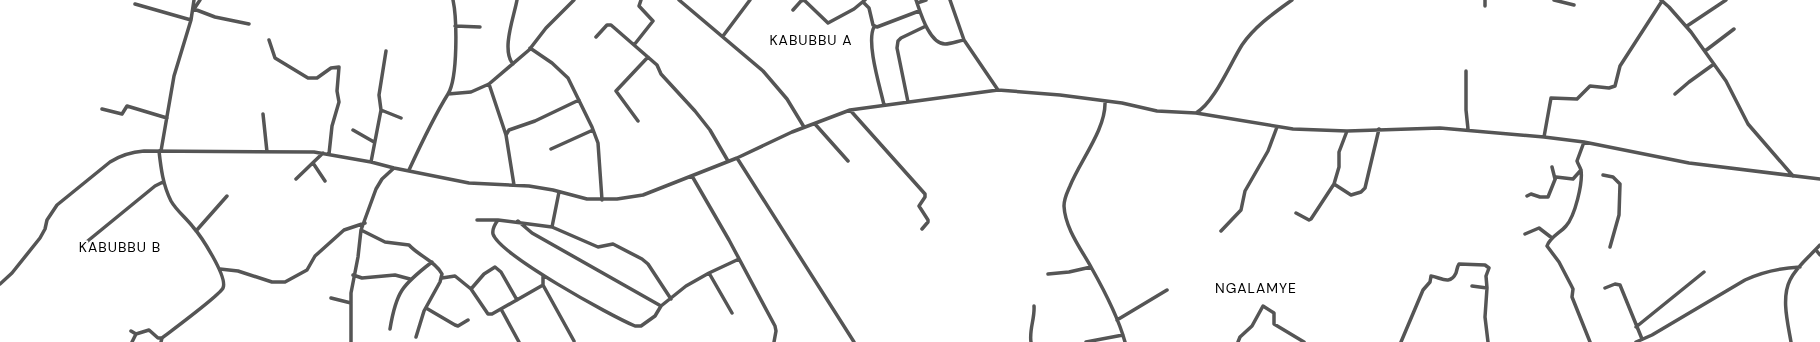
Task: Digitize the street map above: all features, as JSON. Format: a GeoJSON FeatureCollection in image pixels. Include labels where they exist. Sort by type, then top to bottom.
{"type":"FeatureCollection","features":[{"type":"Feature","properties":{"kind":"street"},"geometry":{"type":"LineString","coordinates":[[132,342],[136,334],[149,330],[162,340],[202,306],[213,299],[222,290],[224,283],[220,269],[196,231],[172,203],[163,182],[160,151],[174,76],[192,20],[194,0]]}},
{"type":"Feature","properties":{"kind":"street"},"geometry":{"type":"LineString","coordinates":[[194,9],[200,0]]}},
{"type":"Feature","properties":{"kind":"street"},"geometry":{"type":"LineString","coordinates":[[409,170],[430,126],[448,94],[455,59],[453,0]]}},
{"type":"Feature","properties":{"kind":"street"},"geometry":{"type":"LineString","coordinates":[[513,64],[509,58],[507,48],[517,0]]}},
{"type":"Feature","properties":{"kind":"street"},"geometry":{"type":"LineString","coordinates":[[448,94],[471,92],[489,84],[530,48],[546,28],[574,0]]}},
{"type":"Feature","properties":{"kind":"street"},"geometry":{"type":"LineString","coordinates":[[634,44],[654,21],[639,6],[642,0]]}},
{"type":"Feature","properties":{"kind":"street"},"geometry":{"type":"LineString","coordinates":[[679,0],[763,71],[778,87],[804,127]]}},
{"type":"Feature","properties":{"kind":"street"},"geometry":{"type":"LineString","coordinates":[[723,36],[750,0]]}},
{"type":"Feature","properties":{"kind":"street"},"geometry":{"type":"LineString","coordinates":[[793,10],[801,1],[804,0],[828,23],[854,9],[864,1],[869,8],[874,27],[872,32],[872,48],[884,106]]}},
{"type":"Feature","properties":{"kind":"street"},"geometry":{"type":"LineString","coordinates":[[926,0],[916,2],[926,26],[939,42],[943,44],[964,40]]}},
{"type":"Feature","properties":{"kind":"street"},"geometry":{"type":"LineString","coordinates":[[950,0],[964,40],[998,90]]}},
{"type":"Feature","properties":{"kind":"street"},"geometry":{"type":"LineString","coordinates":[[1196,113],[1201,111],[1210,100],[1250,34],[1292,0]]}},
{"type":"Feature","properties":{"kind":"street"},"geometry":{"type":"LineString","coordinates":[[1485,0],[1485,6]]}},
{"type":"Feature","properties":{"kind":"street"},"geometry":{"type":"LineString","coordinates":[[1554,0],[1574,5]]}},
{"type":"Feature","properties":{"kind":"street"},"geometry":{"type":"LineString","coordinates":[[1544,137],[1551,98],[1578,99],[1590,86],[1609,88],[1615,86],[1620,66],[1661,0],[1686,26],[1705,51],[1726,81],[1748,124],[1793,176]]}},
{"type":"Feature","properties":{"kind":"street"},"geometry":{"type":"LineString","coordinates":[[1686,26],[1726,0]]}},
{"type":"Feature","properties":{"kind":"street"},"geometry":{"type":"LineString","coordinates":[[135,4],[192,20]]}},
{"type":"Feature","properties":{"kind":"street"},"geometry":{"type":"LineString","coordinates":[[194,9],[215,17],[249,24]]}},
{"type":"Feature","properties":{"kind":"street"},"geometry":{"type":"LineString","coordinates":[[874,27],[882,26],[920,11]]}},
{"type":"Feature","properties":{"kind":"street"},"geometry":{"type":"LineString","coordinates":[[596,37],[609,25],[634,44],[657,65],[662,74],[695,110],[710,130],[728,161]]}},
{"type":"Feature","properties":{"kind":"street"},"geometry":{"type":"LineString","coordinates":[[455,26],[480,27]]}},
{"type":"Feature","properties":{"kind":"street"},"geometry":{"type":"LineString","coordinates":[[908,102],[897,48],[898,41],[901,38],[926,26]]}},
{"type":"Feature","properties":{"kind":"street"},"geometry":{"type":"LineString","coordinates":[[1705,51],[1734,29]]}},
{"type":"Feature","properties":{"kind":"street"},"geometry":{"type":"LineString","coordinates":[[269,40],[275,58],[308,78],[317,78],[331,68],[339,68],[337,91],[339,102],[332,126],[329,154]]}},
{"type":"Feature","properties":{"kind":"street"},"geometry":{"type":"LineString","coordinates":[[530,48],[552,63],[567,76],[592,127],[598,143],[602,200]]}},
{"type":"Feature","properties":{"kind":"street"},"geometry":{"type":"LineString","coordinates":[[371,162],[381,110],[379,95],[386,50]]}},
{"type":"Feature","properties":{"kind":"street"},"geometry":{"type":"LineString","coordinates":[[638,121],[616,92],[648,57]]}},
{"type":"Feature","properties":{"kind":"street"},"geometry":{"type":"LineString","coordinates":[[1675,94],[1714,64]]}},
{"type":"Feature","properties":{"kind":"street"},"geometry":{"type":"LineString","coordinates":[[1466,71],[1466,110],[1468,129]]}},
{"type":"Feature","properties":{"kind":"street"},"geometry":{"type":"LineString","coordinates":[[489,84],[507,130],[506,135],[514,185]]}},
{"type":"Feature","properties":{"kind":"street"},"geometry":{"type":"LineString","coordinates":[[0,284],[12,273],[40,238],[52,212],[64,199],[119,156],[138,151],[322,153],[469,183],[514,185],[559,192],[587,199],[602,200],[639,196],[737,158],[776,138],[850,110],[998,90],[1045,93],[1138,106],[1157,111],[1196,113],[1277,127],[1305,130],[1412,128],[1468,129],[1544,137],[1584,142],[1689,163],[1820,179]]}},
{"type":"Feature","properties":{"kind":"street"},"geometry":{"type":"LineString","coordinates":[[507,130],[535,121],[579,100]]}},
{"type":"Feature","properties":{"kind":"street"},"geometry":{"type":"LineString","coordinates":[[1105,102],[1103,117],[1074,176],[1066,195],[1064,205],[1067,222],[1117,320],[1125,342]]}},
{"type":"Feature","properties":{"kind":"street"},"geometry":{"type":"LineString","coordinates":[[102,109],[122,114],[127,106],[167,118]]}},
{"type":"Feature","properties":{"kind":"street"},"geometry":{"type":"LineString","coordinates":[[381,110],[401,118]]}},
{"type":"Feature","properties":{"kind":"street"},"geometry":{"type":"LineString","coordinates":[[850,110],[925,194],[925,197],[918,206],[928,220],[922,229]]}},
{"type":"Feature","properties":{"kind":"street"},"geometry":{"type":"LineString","coordinates":[[263,114],[267,152]]}},
{"type":"Feature","properties":{"kind":"street"},"geometry":{"type":"LineString","coordinates":[[815,124],[848,161]]}},
{"type":"Feature","properties":{"kind":"street"},"geometry":{"type":"LineString","coordinates":[[1221,231],[1241,210],[1244,191],[1268,151],[1277,127]]}},
{"type":"Feature","properties":{"kind":"street"},"geometry":{"type":"LineString","coordinates":[[1334,184],[1351,195],[1361,192],[1365,188],[1379,129]]}},
{"type":"Feature","properties":{"kind":"street"},"geometry":{"type":"LineString","coordinates":[[353,130],[374,142]]}},
{"type":"Feature","properties":{"kind":"street"},"geometry":{"type":"LineString","coordinates":[[551,149],[592,130]]}},
{"type":"Feature","properties":{"kind":"street"},"geometry":{"type":"LineString","coordinates":[[1296,213],[1309,220],[1311,219],[1334,184],[1339,167],[1340,152],[1347,130]]}},
{"type":"Feature","properties":{"kind":"street"},"geometry":{"type":"LineString","coordinates":[[1584,142],[1577,161],[1580,170],[1580,182],[1570,220],[1565,227],[1552,238],[1547,246],[1559,262],[1571,285],[1573,290],[1572,298],[1590,342]]}},
{"type":"Feature","properties":{"kind":"street"},"geometry":{"type":"LineString","coordinates":[[296,179],[322,153]]}},
{"type":"Feature","properties":{"kind":"street"},"geometry":{"type":"LineString","coordinates":[[737,158],[854,342]]}},
{"type":"Feature","properties":{"kind":"street"},"geometry":{"type":"LineString","coordinates":[[313,163],[325,181]]}},
{"type":"Feature","properties":{"kind":"street"},"geometry":{"type":"LineString","coordinates":[[1527,196],[1531,194],[1540,197],[1548,196],[1555,179],[1552,167]]}},
{"type":"Feature","properties":{"kind":"street"},"geometry":{"type":"LineString","coordinates":[[351,342],[350,303],[353,275],[358,257],[361,230],[365,223],[376,189],[382,179],[394,168]]}},
{"type":"Feature","properties":{"kind":"street"},"geometry":{"type":"LineString","coordinates":[[1573,179],[1580,170]]}},
{"type":"Feature","properties":{"kind":"street"},"geometry":{"type":"LineString","coordinates":[[1603,175],[1613,177],[1620,184],[1619,215],[1610,247]]}},
{"type":"Feature","properties":{"kind":"street"},"geometry":{"type":"LineString","coordinates":[[692,176],[775,326],[776,331],[774,342]]}},
{"type":"Feature","properties":{"kind":"street"},"geometry":{"type":"LineString","coordinates":[[1555,179],[1560,177],[1573,179],[1580,182]]}},
{"type":"Feature","properties":{"kind":"street"},"geometry":{"type":"LineString","coordinates":[[84,244],[155,186],[163,182]]}},
{"type":"Feature","properties":{"kind":"street"},"geometry":{"type":"LineString","coordinates":[[552,227],[559,192]]}},
{"type":"Feature","properties":{"kind":"street"},"geometry":{"type":"LineString","coordinates":[[196,231],[227,196]]}},
{"type":"Feature","properties":{"kind":"street"},"geometry":{"type":"LineString","coordinates":[[477,220],[498,220],[552,227],[598,247],[613,244],[642,259],[648,264],[671,299]]}},
{"type":"Feature","properties":{"kind":"street"},"geometry":{"type":"LineString","coordinates":[[498,220],[493,230],[494,235],[514,256],[543,276],[635,326],[641,326],[655,316],[661,306],[686,286],[739,259]]}},
{"type":"Feature","properties":{"kind":"street"},"geometry":{"type":"LineString","coordinates":[[518,222],[532,233],[661,306]]}},
{"type":"Feature","properties":{"kind":"street"},"geometry":{"type":"LineString","coordinates":[[220,269],[238,271],[272,282],[285,282],[307,270],[315,256],[344,230],[365,223]]}},
{"type":"Feature","properties":{"kind":"street"},"geometry":{"type":"LineString","coordinates":[[1525,234],[1539,228],[1552,238]]}},
{"type":"Feature","properties":{"kind":"street"},"geometry":{"type":"LineString","coordinates":[[361,230],[385,242],[409,245],[414,251],[432,262],[440,271],[442,278],[426,308],[416,337]]}},
{"type":"Feature","properties":{"kind":"street"},"geometry":{"type":"LineString","coordinates":[[1790,342],[1786,299],[1787,288],[1790,280],[1820,245]]}},
{"type":"Feature","properties":{"kind":"street"},"geometry":{"type":"LineString","coordinates":[[1816,250],[1820,255]]}},
{"type":"Feature","properties":{"kind":"street"},"geometry":{"type":"LineString","coordinates":[[390,329],[396,300],[410,279],[432,262]]}},
{"type":"Feature","properties":{"kind":"street"},"geometry":{"type":"LineString","coordinates":[[1401,342],[1431,276],[1445,281],[1452,279],[1456,274],[1459,264],[1485,264],[1489,268],[1486,281],[1485,317],[1488,342]]}},
{"type":"Feature","properties":{"kind":"street"},"geometry":{"type":"LineString","coordinates":[[472,289],[484,274],[495,267],[501,272],[517,300]]}},
{"type":"Feature","properties":{"kind":"street"},"geometry":{"type":"LineString","coordinates":[[1048,274],[1076,271],[1091,267]]}},
{"type":"Feature","properties":{"kind":"street"},"geometry":{"type":"LineString","coordinates":[[1636,342],[1745,280],[1775,270],[1800,267]]}},
{"type":"Feature","properties":{"kind":"street"},"geometry":{"type":"LineString","coordinates":[[1636,327],[1704,272]]}},
{"type":"Feature","properties":{"kind":"street"},"geometry":{"type":"LineString","coordinates":[[709,273],[732,313]]}},
{"type":"Feature","properties":{"kind":"street"},"geometry":{"type":"LineString","coordinates":[[353,275],[362,278],[395,275],[410,279]]}},
{"type":"Feature","properties":{"kind":"street"},"geometry":{"type":"LineString","coordinates":[[442,278],[455,276],[472,289],[488,314],[492,314],[543,285]]}},
{"type":"Feature","properties":{"kind":"street"},"geometry":{"type":"LineString","coordinates":[[543,276],[543,285],[574,341]]}},
{"type":"Feature","properties":{"kind":"street"},"geometry":{"type":"LineString","coordinates":[[1605,288],[1615,284],[1620,285],[1642,339]]}},
{"type":"Feature","properties":{"kind":"street"},"geometry":{"type":"LineString","coordinates":[[1472,286],[1487,288]]}},
{"type":"Feature","properties":{"kind":"street"},"geometry":{"type":"LineString","coordinates":[[1117,320],[1167,290]]}},
{"type":"Feature","properties":{"kind":"street"},"geometry":{"type":"LineString","coordinates":[[331,298],[350,303]]}},
{"type":"Feature","properties":{"kind":"street"},"geometry":{"type":"LineString","coordinates":[[1031,342],[1034,306]]}},
{"type":"Feature","properties":{"kind":"street"},"geometry":{"type":"LineString","coordinates":[[1238,342],[1252,326],[1263,306],[1274,313],[1274,324],[1304,342]]}},
{"type":"Feature","properties":{"kind":"street"},"geometry":{"type":"LineString","coordinates":[[426,308],[458,326],[468,320]]}},
{"type":"Feature","properties":{"kind":"street"},"geometry":{"type":"LineString","coordinates":[[501,309],[519,342]]}},
{"type":"Feature","properties":{"kind":"street"},"geometry":{"type":"LineString","coordinates":[[131,331],[136,334]]}},
{"type":"Feature","properties":{"kind":"street"},"geometry":{"type":"LineString","coordinates":[[1086,342],[1123,335]]}},
{"type":"Feature","properties":{"kind":"district","name":"KABUBBU A"},"geometry":{"type":"Point","coordinates":[811,40]}},
{"type":"Feature","properties":{"kind":"district","name":"KABUBBU B"},"geometry":{"type":"Point","coordinates":[120,247]}},
{"type":"Feature","properties":{"kind":"district","name":"NGALAMYE"},"geometry":{"type":"Point","coordinates":[1256,288]}}]}
